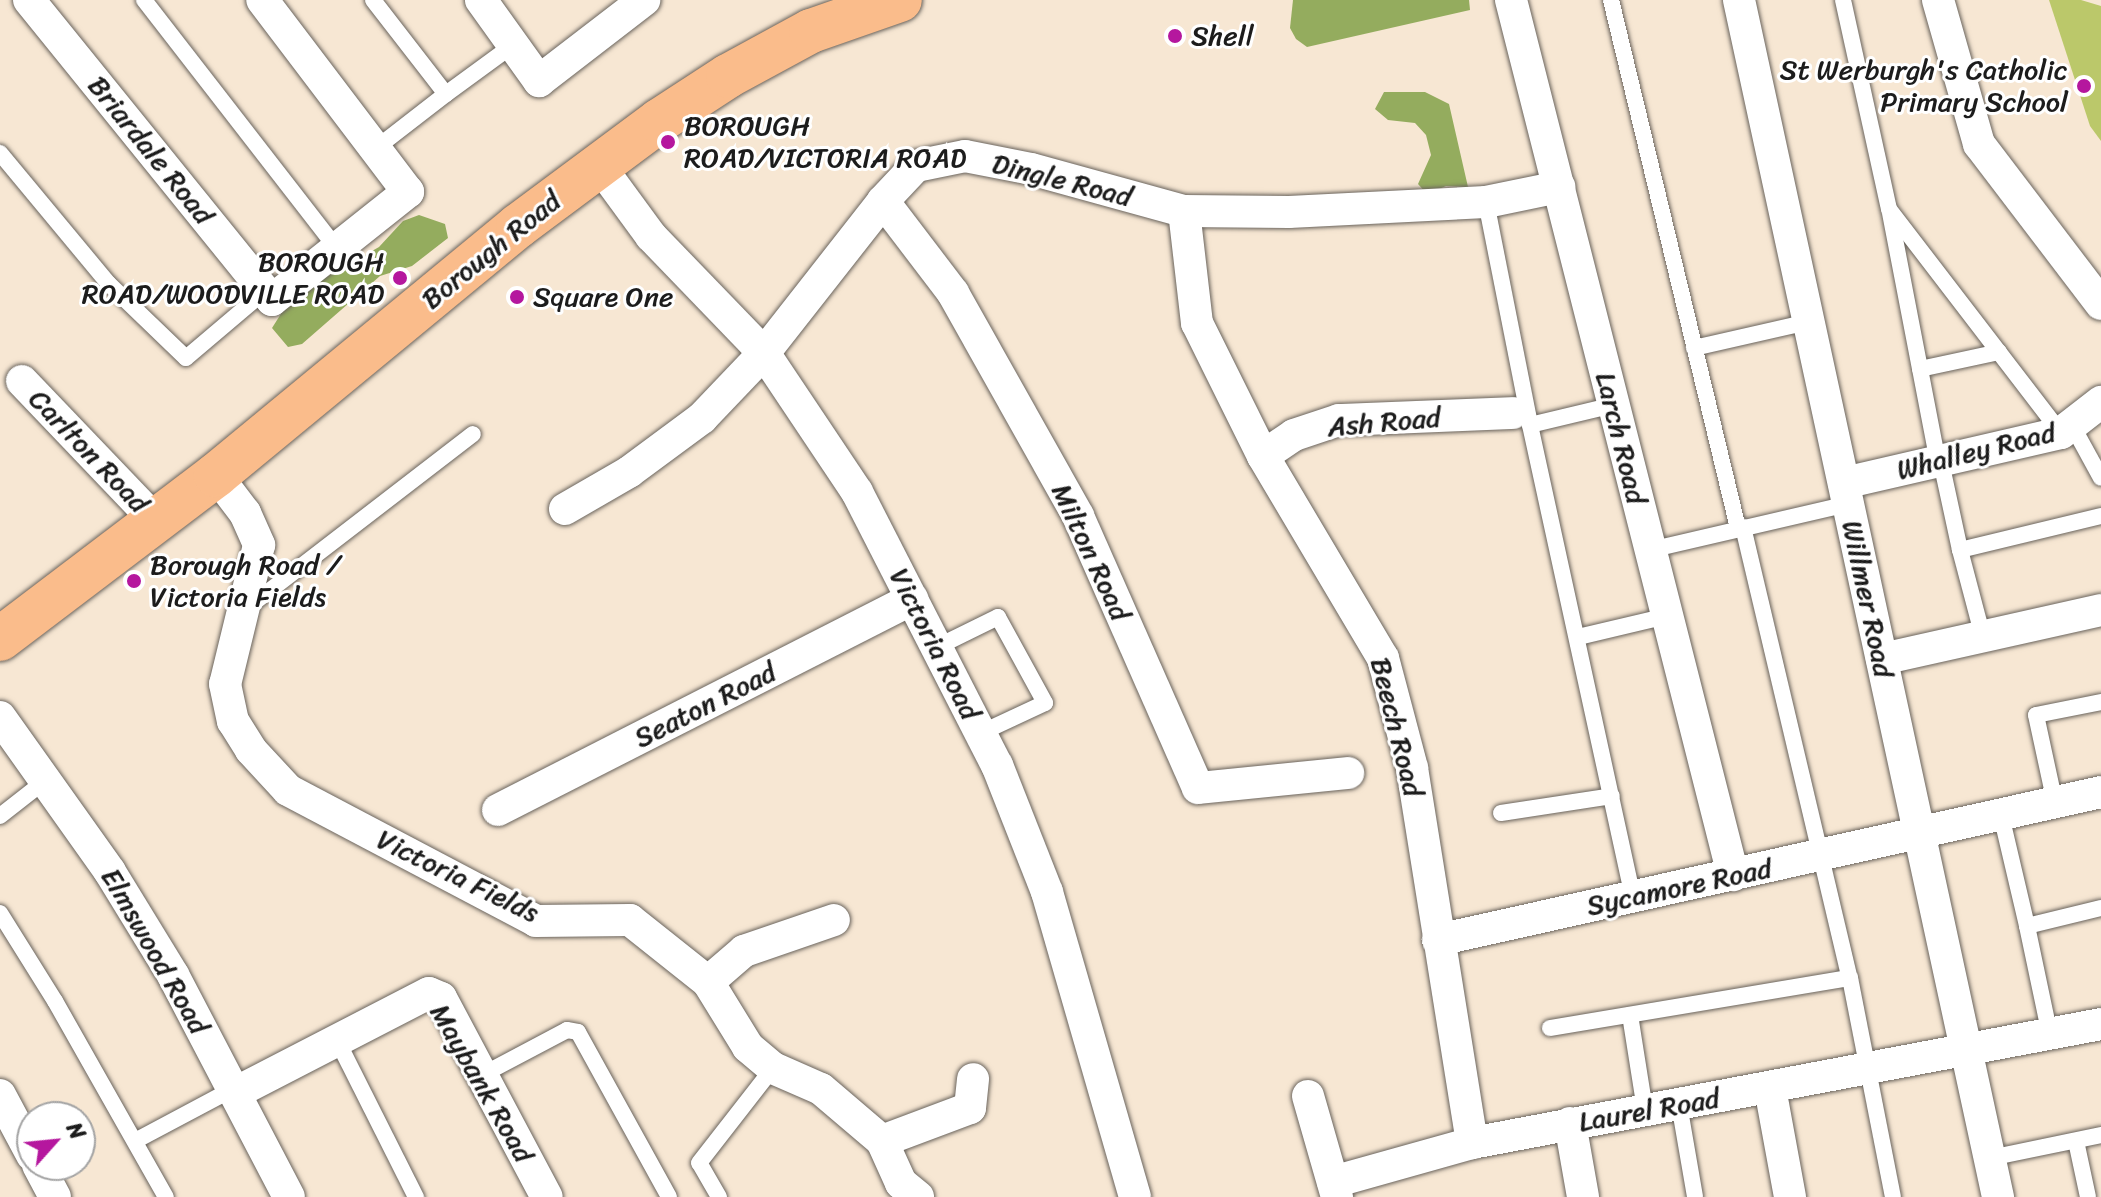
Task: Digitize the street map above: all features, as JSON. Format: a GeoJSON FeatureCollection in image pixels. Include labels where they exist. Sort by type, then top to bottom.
{"type":"FeatureCollection","features":[{"type":"Feature","properties":{"kind":"highway","name":"Borough Road"},"geometry":{"type":"LineString","coordinates":[[0,639],[216,475],[518,226],[599,165],[728,76],[811,31],[900,0]]}},
{"type":"Feature","properties":{"kind":"street","name":"Briardale Road"},"geometry":{"type":"LineString","coordinates":[[29,0],[269,295]]}},
{"type":"Feature","properties":{"kind":"street"},"geometry":{"type":"LineString","coordinates":[[262,0],[408,192],[337,249],[269,295]]}},
{"type":"Feature","properties":{"kind":"street"},"geometry":{"type":"LineString","coordinates":[[481,0],[539,81],[629,4]]}},
{"type":"Feature","properties":{"kind":"street","name":"Larch Road"},"geometry":{"type":"LineString","coordinates":[[1511,0],[1733,875]]}},
{"type":"Feature","properties":{"kind":"street","name":"Willmer Road"},"geometry":{"type":"LineString","coordinates":[[1739,0],[1998,1197]]}},
{"type":"Feature","properties":{"kind":"street"},"geometry":{"type":"LineString","coordinates":[[1938,0],[1979,144],[2101,304]]}},
{"type":"Feature","properties":{"kind":"street","name":"Dingle Road"},"geometry":{"type":"LineString","coordinates":[[565,509],[629,472],[702,418],[764,353],[883,201],[916,166],[965,156],[1031,169],[1184,211],[1289,212],[1486,202],[1559,187]]}},
{"type":"Feature","properties":{"kind":"street","name":"Victoria Road"},"geometry":{"type":"LineString","coordinates":[[599,165],[651,236],[764,353],[857,492],[981,733],[1047,892],[1135,1197]]}},
{"type":"Feature","properties":{"kind":"street","name":"Milton Road"},"geometry":{"type":"LineString","coordinates":[[883,201],[953,293],[1078,516],[1198,788],[1348,773]]}},
{"type":"Feature","properties":{"kind":"street","name":"Beech Road"},"geometry":{"type":"LineString","coordinates":[[1184,211],[1197,323],[1263,456],[1383,658],[1412,768],[1472,1143]]}},
{"type":"Feature","properties":{"kind":"street","name":"Carlton Road"},"geometry":{"type":"LineString","coordinates":[[22,381],[156,521]]}},
{"type":"Feature","properties":{"kind":"street","name":"Whalley Road"},"geometry":{"type":"LineString","coordinates":[[1846,494],[1940,463],[2066,429],[2101,402]]}},
{"type":"Feature","properties":{"kind":"street","name":"Ash Road"},"geometry":{"type":"LineString","coordinates":[[1263,456],[1294,435],[1339,420],[1522,419]]}},
{"type":"Feature","properties":{"kind":"street","name":"Victoria Fields"},"geometry":{"type":"LineString","coordinates":[[216,475],[245,513],[259,545],[225,684],[233,721],[251,750],[288,790],[536,921],[630,920],[708,982],[748,1047],[773,1068],[821,1089],[882,1141],[901,1183],[918,1197]]}},
{"type":"Feature","properties":{"kind":"street","name":"Seaton Road"},"geometry":{"type":"LineString","coordinates":[[498,810],[912,599]]}},
{"type":"Feature","properties":{"kind":"street"},"geometry":{"type":"LineString","coordinates":[[1882,659],[2101,610]]}},
{"type":"Feature","properties":{"kind":"street","name":"Elmswood Road"},"geometry":{"type":"LineString","coordinates":[[0,717],[110,872],[173,975],[289,1197]]}},
{"type":"Feature","properties":{"kind":"street","name":"Sycamore Road"},"geometry":{"type":"LineString","coordinates":[[1438,940],[2101,792]]}},
{"type":"Feature","properties":{"kind":"street"},"geometry":{"type":"LineString","coordinates":[[708,982],[744,951],[834,920]]}},
{"type":"Feature","properties":{"kind":"street","name":"Maybank Road"},"geometry":{"type":"LineString","coordinates":[[234,1091],[338,1042],[429,993],[441,998],[547,1197]]}},
{"type":"Feature","properties":{"kind":"street","name":"Laurel Road"},"geometry":{"type":"LineString","coordinates":[[1335,1190],[1472,1143],[1967,1052],[2101,1024]]}},
{"type":"Feature","properties":{"kind":"street"},"geometry":{"type":"LineString","coordinates":[[882,1141],[970,1108],[973,1079]]}},
{"type":"Feature","properties":{"kind":"street"},"geometry":{"type":"LineString","coordinates":[[1770,1088],[1790,1197]]}},
{"type":"Feature","properties":{"kind":"street"},"geometry":{"type":"LineString","coordinates":[[1308,1096],[1335,1190]]}},
{"type":"Feature","properties":{"kind":"street"},"geometry":{"type":"LineString","coordinates":[[3,1109],[16,1130]]}},
{"type":"Feature","properties":{"kind":"street"},"geometry":{"type":"LineString","coordinates":[[1570,1123],[1583,1197]]}},
{"type":"Feature","properties":{"kind":"lane"},"geometry":{"type":"LineString","coordinates":[[144,0],[337,249]]}},
{"type":"Feature","properties":{"kind":"lane"},"geometry":{"type":"LineString","coordinates":[[373,0],[446,94]]}},
{"type":"Feature","properties":{"kind":"lane"},"geometry":{"type":"LineString","coordinates":[[1611,0],[1850,978],[1893,1197]]}},
{"type":"Feature","properties":{"kind":"lane"},"geometry":{"type":"LineString","coordinates":[[1843,0],[1940,463],[1983,637]]}},
{"type":"Feature","properties":{"kind":"lane"},"geometry":{"type":"LineString","coordinates":[[375,149],[513,45]]}},
{"type":"Feature","properties":{"kind":"lane"},"geometry":{"type":"LineString","coordinates":[[0,153],[108,283],[186,358],[269,295]]}},
{"type":"Feature","properties":{"kind":"lane"},"geometry":{"type":"LineString","coordinates":[[1486,202],[1522,419],[1578,637],[1633,897]]}},
{"type":"Feature","properties":{"kind":"lane"},"geometry":{"type":"LineString","coordinates":[[1889,209],[1999,352],[2066,429],[2101,478]]}},
{"type":"Feature","properties":{"kind":"lane"},"geometry":{"type":"LineString","coordinates":[[1694,348],[1808,322]]}},
{"type":"Feature","properties":{"kind":"lane"},"geometry":{"type":"LineString","coordinates":[[1920,369],[1999,352]]}},
{"type":"Feature","properties":{"kind":"lane"},"geometry":{"type":"LineString","coordinates":[[1522,419],[1613,405]]}},
{"type":"Feature","properties":{"kind":"lane"},"geometry":{"type":"LineString","coordinates":[[242,611],[473,434]]}},
{"type":"Feature","properties":{"kind":"lane"},"geometry":{"type":"LineString","coordinates":[[1650,550],[1740,528],[1846,494]]}},
{"type":"Feature","properties":{"kind":"lane"},"geometry":{"type":"LineString","coordinates":[[1960,550],[2101,516]]}},
{"type":"Feature","properties":{"kind":"lane"},"geometry":{"type":"LineString","coordinates":[[1578,637],[1667,616]]}},
{"type":"Feature","properties":{"kind":"lane"},"geometry":{"type":"LineString","coordinates":[[937,647],[998,617],[1045,703],[981,733]]}},
{"type":"Feature","properties":{"kind":"lane"},"geometry":{"type":"LineString","coordinates":[[2055,803],[2036,715],[2101,702]]}},
{"type":"Feature","properties":{"kind":"lane"},"geometry":{"type":"LineString","coordinates":[[0,816],[46,780]]}},
{"type":"Feature","properties":{"kind":"lane"},"geometry":{"type":"LineString","coordinates":[[1501,813],[1612,796]]}},
{"type":"Feature","properties":{"kind":"lane"},"geometry":{"type":"LineString","coordinates":[[2001,815],[2050,1035]]}},
{"type":"Feature","properties":{"kind":"lane"},"geometry":{"type":"LineString","coordinates":[[2027,926],[2101,908]]}},
{"type":"Feature","properties":{"kind":"lane"},"geometry":{"type":"LineString","coordinates":[[0,913],[55,1001],[166,1197]]}},
{"type":"Feature","properties":{"kind":"lane"},"geometry":{"type":"LineString","coordinates":[[1550,1028],[1850,978]]}},
{"type":"Feature","properties":{"kind":"lane"},"geometry":{"type":"LineString","coordinates":[[1630,1015],[1645,1110]]}},
{"type":"Feature","properties":{"kind":"lane"},"geometry":{"type":"LineString","coordinates":[[482,1075],[567,1030],[578,1032],[669,1197]]}},
{"type":"Feature","properties":{"kind":"lane"},"geometry":{"type":"LineString","coordinates":[[338,1042],[416,1197]]}},
{"type":"Feature","properties":{"kind":"lane"},"geometry":{"type":"LineString","coordinates":[[719,1197],[699,1163],[773,1068]]}},
{"type":"Feature","properties":{"kind":"lane"},"geometry":{"type":"LineString","coordinates":[[135,1141],[234,1091]]}},
{"type":"Feature","properties":{"kind":"lane"},"geometry":{"type":"LineString","coordinates":[[1679,1104],[1695,1197]]}},
{"type":"Feature","properties":{"kind":"lane"},"geometry":{"type":"LineString","coordinates":[[1990,1158],[2101,1135]]}},
{"type":"Feature","properties":{"kind":"lane"},"geometry":{"type":"LineString","coordinates":[[2076,1141],[2088,1197]]}},
{"type":"Feature","properties":{"kind":"green space"},"geometry":{"type":"Polygon","coordinates":[[[1293,0],[1469,0],[1470,10],[1307,47],[1296,39],[1290,28],[1293,0]]]}},
{"type":"Feature","properties":{"kind":"green space"},"geometry":{"type":"Polygon","coordinates":[[[2049,0],[2081,0],[2101,6],[2101,141],[2090,126],[2049,0]]]}},
{"type":"Feature","properties":{"kind":"green space"},"geometry":{"type":"Polygon","coordinates":[[[1384,92],[1425,92],[1449,104],[1468,187],[1446,186],[1427,194],[1418,184],[1431,155],[1426,135],[1415,123],[1388,120],[1375,109],[1384,92]]]}},
{"type":"Feature","properties":{"kind":"green space"},"geometry":{"type":"Polygon","coordinates":[[[419,215],[445,224],[448,238],[412,266],[380,276],[302,344],[288,347],[272,328],[284,309],[302,291],[379,247],[403,221],[419,215]]]}},
{"type":"Feature","properties":{"kind":"place","name":"Shell"},"geometry":{"type":"Point","coordinates":[1175,36]}},
{"type":"Feature","properties":{"kind":"place","name":"St Werburgh's Catholic Primary School"},"geometry":{"type":"Point","coordinates":[2084,86]}},
{"type":"Feature","properties":{"kind":"place","name":"BOROUGH ROAD/VICTORIA ROAD"},"geometry":{"type":"Point","coordinates":[668,142]}},
{"type":"Feature","properties":{"kind":"place","name":"BOROUGH ROAD/WOODVILLE ROAD"},"geometry":{"type":"Point","coordinates":[400,278]}},
{"type":"Feature","properties":{"kind":"place","name":"Square One"},"geometry":{"type":"Point","coordinates":[517,297]}},
{"type":"Feature","properties":{"kind":"place","name":"Borough Road / Victoria Fields"},"geometry":{"type":"Point","coordinates":[134,581]}}]}
